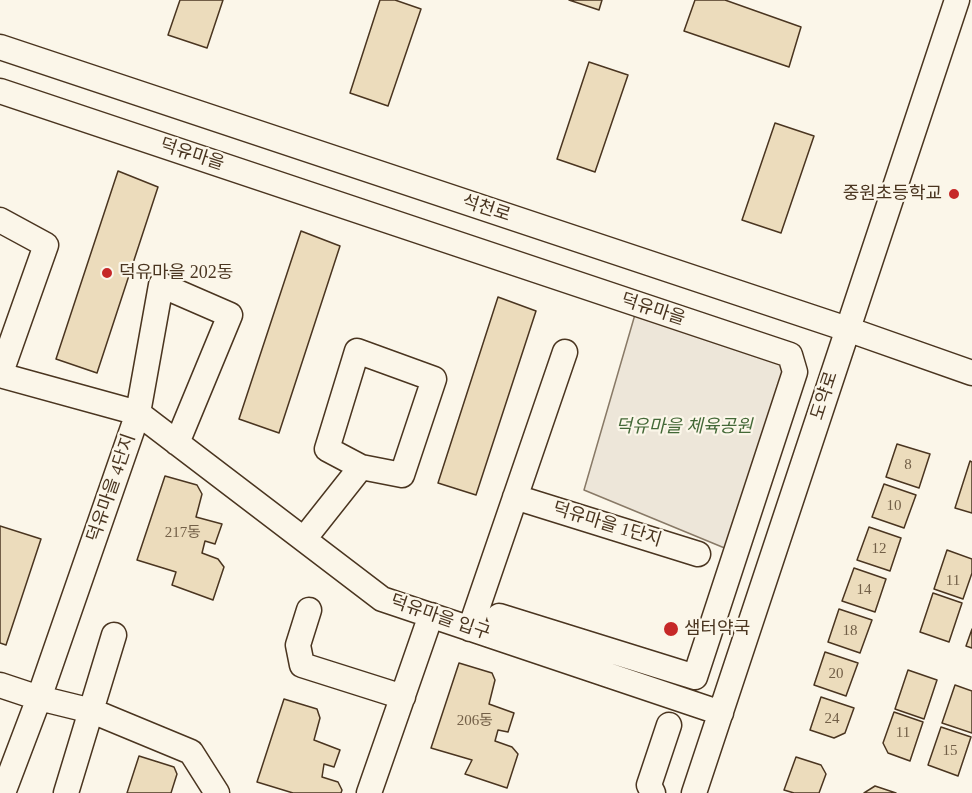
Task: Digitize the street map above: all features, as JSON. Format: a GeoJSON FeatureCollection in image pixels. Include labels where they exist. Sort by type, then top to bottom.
{"type":"FeatureCollection","features":[{"type":"Feature","properties":{"kind":"street","name":"도약로"},"geometry":{"type":"LineString","coordinates":[[694,793],[957,0]]}},
{"type":"Feature","properties":{"kind":"street","name":"석천로"},"geometry":{"type":"LineString","coordinates":[[0,46],[847,328],[972,373]]}},
{"type":"Feature","properties":{"kind":"street","name":"덕유마을"},"geometry":{"type":"LineString","coordinates":[[0,91],[790,355],[795,372],[695,677],[499,616]]}},
{"type":"Feature","properties":{"kind":"street"},"geometry":{"type":"LineString","coordinates":[[0,220],[46,245],[9,318],[0,376]]}},
{"type":"Feature","properties":{"kind":"street"},"geometry":{"type":"LineString","coordinates":[[138,413],[161,285],[230,315],[177,443]]}},
{"type":"Feature","properties":{"kind":"street"},"geometry":{"type":"LineString","coordinates":[[357,351],[434,379],[402,475],[361,467],[327,449],[357,351]]}},
{"type":"Feature","properties":{"kind":"street"},"geometry":{"type":"LineString","coordinates":[[470,629],[565,352]]}},
{"type":"Feature","properties":{"kind":"street","name":"덕유마을 4단지"},"geometry":{"type":"LineString","coordinates":[[0,376],[138,413],[39,698],[3,793]]}},
{"type":"Feature","properties":{"kind":"street","name":"덕유마을 입구"},"geometry":{"type":"LineString","coordinates":[[138,413],[382,598],[721,713]]}},
{"type":"Feature","properties":{"kind":"street"},"geometry":{"type":"LineString","coordinates":[[304,539],[361,467]]}},
{"type":"Feature","properties":{"kind":"street","name":"덕유마을 1단지"},"geometry":{"type":"LineString","coordinates":[[515,497],[698,554]]}},
{"type":"Feature","properties":{"kind":"street"},"geometry":{"type":"LineString","coordinates":[[309,610],[298,645],[302,664],[403,697]]}},
{"type":"Feature","properties":{"kind":"street"},"geometry":{"type":"LineString","coordinates":[[369,793],[431,615]]}},
{"type":"Feature","properties":{"kind":"street"},"geometry":{"type":"LineString","coordinates":[[66,793],[114,635]]}},
{"type":"Feature","properties":{"kind":"street"},"geometry":{"type":"LineString","coordinates":[[0,685],[39,698],[92,711],[191,752],[217,793]]}},
{"type":"Feature","properties":{"kind":"street"},"geometry":{"type":"LineString","coordinates":[[652,793],[649,785],[669,725]]}},
{"type":"Feature","properties":{"kind":"green space","name":"덕유마을 체육공원"},"geometry":{"type":"Polygon","coordinates":[[[636,311],[785,365],[727,549],[584,490],[636,311]]]}},
{"type":"Feature","properties":{"kind":"building"},"geometry":{"type":"Polygon","coordinates":[[[180,0],[223,0],[207,48],[168,35],[180,0]]]}},
{"type":"Feature","properties":{"kind":"building"},"geometry":{"type":"Polygon","coordinates":[[[380,0],[395,0],[421,9],[388,106],[350,93],[380,0]]]}},
{"type":"Feature","properties":{"kind":"building"},"geometry":{"type":"Polygon","coordinates":[[[569,0],[602,0],[599,10],[569,0]]]}},
{"type":"Feature","properties":{"kind":"building"},"geometry":{"type":"Polygon","coordinates":[[[695,0],[725,0],[801,27],[789,67],[684,31],[695,0]]]}},
{"type":"Feature","properties":{"kind":"building"},"geometry":{"type":"Polygon","coordinates":[[[589,62],[628,75],[595,172],[557,159],[589,62]]]}},
{"type":"Feature","properties":{"kind":"building"},"geometry":{"type":"Polygon","coordinates":[[[775,123],[814,136],[781,233],[742,220],[775,123]]]}},
{"type":"Feature","properties":{"kind":"building","name":"덕유마을 202동"},"geometry":{"type":"Polygon","coordinates":[[[118,171],[158,187],[97,373],[56,359],[118,171]]]}},
{"type":"Feature","properties":{"kind":"building"},"geometry":{"type":"Polygon","coordinates":[[[301,231],[340,246],[279,433],[239,419],[301,231]]]}},
{"type":"Feature","properties":{"kind":"building"},"geometry":{"type":"Polygon","coordinates":[[[498,297],[536,311],[476,495],[438,483],[498,297]]]}},
{"type":"Feature","properties":{"kind":"building"},"geometry":{"type":"Polygon","coordinates":[[[897,444],[930,454],[919,488],[886,477],[897,444]]]}},
{"type":"Feature","properties":{"kind":"building"},"geometry":{"type":"Polygon","coordinates":[[[970,461],[972,462],[972,513],[955,508],[970,461]]]}},
{"type":"Feature","properties":{"kind":"building"},"geometry":{"type":"Polygon","coordinates":[[[165,476],[197,485],[202,494],[196,517],[222,524],[215,544],[205,541],[202,553],[218,559],[224,567],[213,600],[172,585],[176,572],[137,560],[165,476]]]}},
{"type":"Feature","properties":{"kind":"building"},"geometry":{"type":"Polygon","coordinates":[[[884,484],[916,495],[904,528],[872,517],[884,484]]]}},
{"type":"Feature","properties":{"kind":"building"},"geometry":{"type":"Polygon","coordinates":[[[0,526],[41,539],[6,645],[0,643],[0,526]]]}},
{"type":"Feature","properties":{"kind":"building"},"geometry":{"type":"Polygon","coordinates":[[[869,527],[901,538],[890,571],[857,560],[869,527]]]}},
{"type":"Feature","properties":{"kind":"building"},"geometry":{"type":"Polygon","coordinates":[[[947,550],[972,559],[972,573],[963,599],[934,589],[947,550]]]}},
{"type":"Feature","properties":{"kind":"building"},"geometry":{"type":"Polygon","coordinates":[[[854,568],[886,579],[875,612],[842,601],[854,568]]]}},
{"type":"Feature","properties":{"kind":"building"},"geometry":{"type":"Polygon","coordinates":[[[933,593],[962,603],[949,642],[920,632],[933,593]]]}},
{"type":"Feature","properties":{"kind":"building"},"geometry":{"type":"Polygon","coordinates":[[[839,609],[872,620],[860,653],[828,642],[839,609]]]}},
{"type":"Feature","properties":{"kind":"building"},"geometry":{"type":"Polygon","coordinates":[[[972,629],[972,648],[966,646],[972,629]]]}},
{"type":"Feature","properties":{"kind":"building"},"geometry":{"type":"Polygon","coordinates":[[[825,652],[858,663],[846,696],[814,685],[825,652]]]}},
{"type":"Feature","properties":{"kind":"building"},"geometry":{"type":"Polygon","coordinates":[[[459,663],[492,673],[495,680],[489,704],[514,713],[508,732],[498,730],[495,741],[512,747],[518,754],[507,788],[465,774],[472,760],[431,748],[459,663]]]}},
{"type":"Feature","properties":{"kind":"building"},"geometry":{"type":"Polygon","coordinates":[[[908,670],[937,680],[924,719],[895,709],[908,670]]]}},
{"type":"Feature","properties":{"kind":"building"},"geometry":{"type":"Polygon","coordinates":[[[955,685],[972,691],[972,733],[942,723],[955,685]]]}},
{"type":"Feature","properties":{"kind":"building"},"geometry":{"type":"Polygon","coordinates":[[[821,697],[854,708],[845,733],[834,738],[810,730],[821,697]]]}},
{"type":"Feature","properties":{"kind":"building"},"geometry":{"type":"Polygon","coordinates":[[[284,699],[317,709],[320,718],[314,740],[340,750],[334,767],[324,764],[322,777],[338,782],[341,793],[293,793],[257,782],[284,699]]]}},
{"type":"Feature","properties":{"kind":"building"},"geometry":{"type":"Polygon","coordinates":[[[894,712],[923,722],[910,761],[888,753],[883,743],[894,712]]]}},
{"type":"Feature","properties":{"kind":"building"},"geometry":{"type":"Polygon","coordinates":[[[941,727],[971,737],[958,776],[928,765],[941,727]]]}},
{"type":"Feature","properties":{"kind":"building"},"geometry":{"type":"Polygon","coordinates":[[[139,756],[174,767],[177,774],[171,793],[127,793],[139,756]]]}},
{"type":"Feature","properties":{"kind":"building"},"geometry":{"type":"Polygon","coordinates":[[[796,757],[821,765],[826,774],[819,793],[794,793],[784,790],[796,757]]]}},
{"type":"Feature","properties":{"kind":"building"},"geometry":{"type":"Polygon","coordinates":[[[875,786],[896,793],[864,793],[875,786]]]}},
{"type":"Feature","properties":{"kind":"place","name":"중원초등학교"},"geometry":{"type":"Point","coordinates":[954,194]}},
{"type":"Feature","properties":{"kind":"place","name":"덕유마을 202동"},"geometry":{"type":"Point","coordinates":[107,273]}},
{"type":"Feature","properties":{"kind":"place","name":"샘터약국"},"geometry":{"type":"Point","coordinates":[671,629]}}]}
